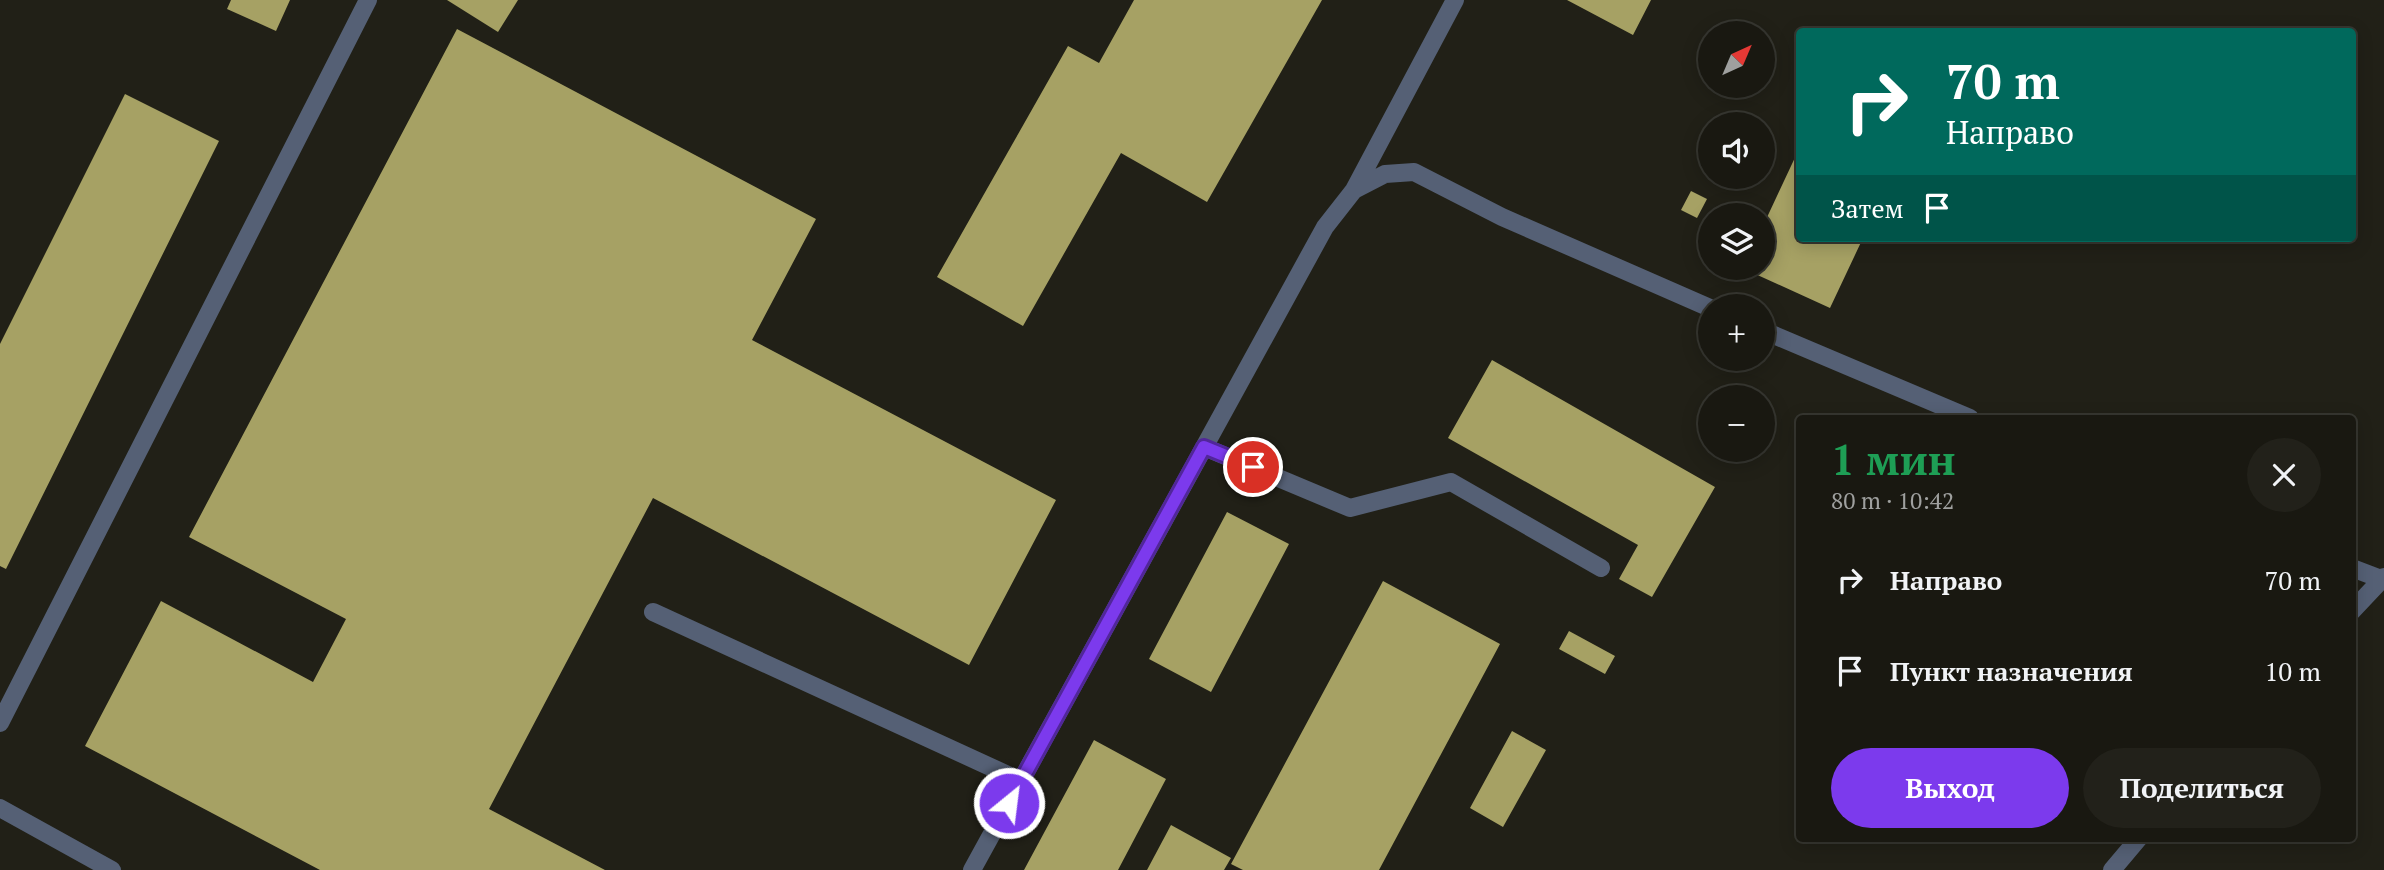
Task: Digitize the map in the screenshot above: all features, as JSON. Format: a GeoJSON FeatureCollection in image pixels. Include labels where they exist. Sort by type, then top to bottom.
{"type":"FeatureCollection","features":[{"type":"Feature","properties":{"kind":"lane"},"geometry":{"type":"LineString","coordinates":[[0,723],[368,0]]}},
{"type":"Feature","properties":{"kind":"lane"},"geometry":{"type":"LineString","coordinates":[[972,870],[1325,227],[1353,190],[1455,0]]}},
{"type":"Feature","properties":{"kind":"lane"},"geometry":{"type":"LineString","coordinates":[[1353,190],[1385,174],[1414,172],[1502,217],[1698,302]]}},
{"type":"Feature","properties":{"kind":"lane"},"geometry":{"type":"LineString","coordinates":[[1775,336],[1963,415]]}},
{"type":"Feature","properties":{"kind":"lane"},"geometry":{"type":"LineString","coordinates":[[1204,447],[1350,508],[1451,482],[1601,568]]}},
{"type":"Feature","properties":{"kind":"lane"},"geometry":{"type":"LineString","coordinates":[[2356,569],[2383,579],[2356,607]]}},
{"type":"Feature","properties":{"kind":"lane"},"geometry":{"type":"LineString","coordinates":[[653,612],[1021,781]]}},
{"type":"Feature","properties":{"kind":"lane"},"geometry":{"type":"LineString","coordinates":[[0,808],[112,870]]}},
{"type":"Feature","properties":{"kind":"lane"},"geometry":{"type":"LineString","coordinates":[[2112,870],[2136,842]]}},
{"type":"Feature","properties":{"kind":"building"},"geometry":{"type":"Polygon","coordinates":[[[231,0],[290,0],[276,31],[227,9],[231,0]]]}},
{"type":"Feature","properties":{"kind":"building"},"geometry":{"type":"Polygon","coordinates":[[[447,0],[518,0],[498,32],[447,0]]]}},
{"type":"Feature","properties":{"kind":"building"},"geometry":{"type":"Polygon","coordinates":[[[1134,0],[1322,0],[1207,202],[1121,153],[1023,326],[937,277],[1068,46],[1099,63],[1134,0]]]}},
{"type":"Feature","properties":{"kind":"building"},"geometry":{"type":"Polygon","coordinates":[[[1567,0],[1651,0],[1633,35],[1567,0]]]}},
{"type":"Feature","properties":{"kind":"building"},"geometry":{"type":"Polygon","coordinates":[[[457,29],[816,219],[752,340],[1056,500],[969,665],[653,498],[489,809],[605,870],[320,870],[85,746],[161,601],[313,682],[346,619],[189,537],[457,29]]]}},
{"type":"Feature","properties":{"kind":"building"},"geometry":{"type":"Polygon","coordinates":[[[125,94],[219,141],[6,569],[0,566],[0,344],[125,94]]]}},
{"type":"Feature","properties":{"kind":"building"},"geometry":{"type":"Polygon","coordinates":[[[1796,155],[1796,242],[1861,242],[1830,308],[1768,280],[1775,280],[1774,203],[1796,155]]]}},
{"type":"Feature","properties":{"kind":"building"},"geometry":{"type":"Polygon","coordinates":[[[1691,191],[1707,199],[1705,203],[1698,203],[1697,218],[1681,210],[1691,191]]]}},
{"type":"Feature","properties":{"kind":"building"},"geometry":{"type":"Polygon","coordinates":[[[1492,360],[1715,487],[1652,597],[1619,579],[1638,545],[1448,438],[1492,360]]]}},
{"type":"Feature","properties":{"kind":"building"},"geometry":{"type":"Polygon","coordinates":[[[1227,512],[1289,544],[1211,692],[1149,659],[1227,512]]]}},
{"type":"Feature","properties":{"kind":"building"},"geometry":{"type":"Polygon","coordinates":[[[1383,581],[1500,644],[1379,870],[1243,870],[1231,864],[1383,581]]]}},
{"type":"Feature","properties":{"kind":"building"},"geometry":{"type":"Polygon","coordinates":[[[1569,631],[1615,656],[1605,674],[1559,649],[1569,631]]]}},
{"type":"Feature","properties":{"kind":"building"},"geometry":{"type":"Polygon","coordinates":[[[1512,731],[1546,750],[1503,827],[1470,808],[1512,731]]]}},
{"type":"Feature","properties":{"kind":"building"},"geometry":{"type":"Polygon","coordinates":[[[1094,740],[1166,779],[1118,870],[1024,870],[1094,740]]]}},
{"type":"Feature","properties":{"kind":"building"},"geometry":{"type":"Polygon","coordinates":[[[1171,825],[1231,858],[1224,870],[1147,870],[1171,825]]]}},
{"type":"Feature","properties":{"kind":"route"},"geometry":{"type":"LineString","coordinates":[[1009,803],[1204,447],[1253,467]]}}]}
